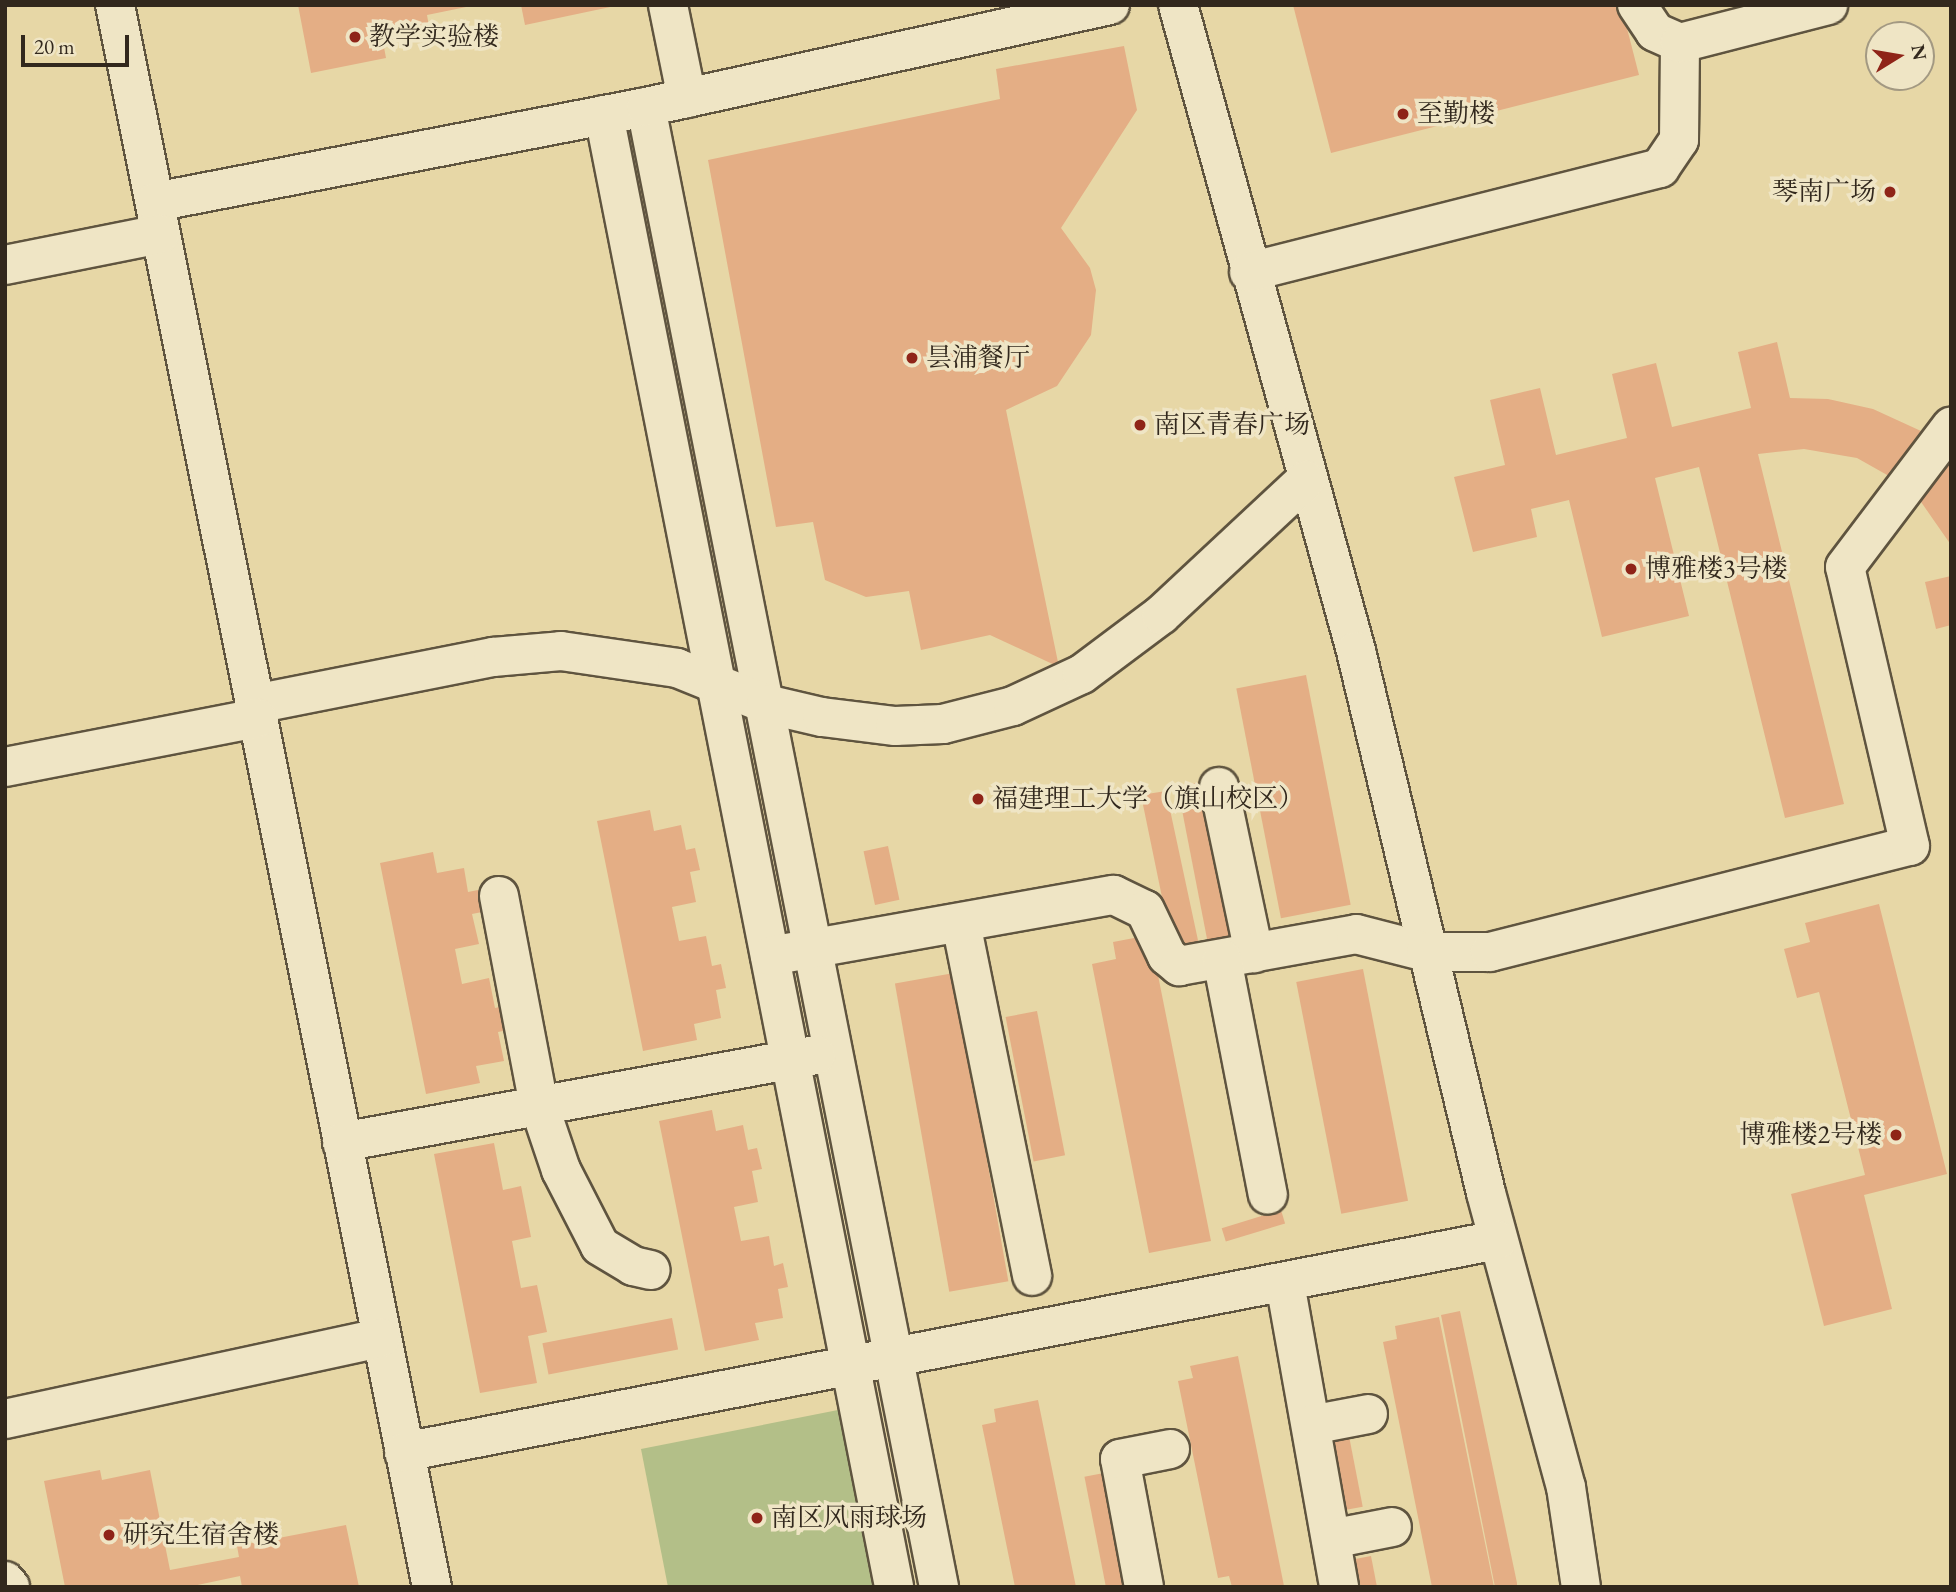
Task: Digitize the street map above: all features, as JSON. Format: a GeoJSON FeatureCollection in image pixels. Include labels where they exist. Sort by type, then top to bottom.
{"type":"FeatureCollection","features":[{"type":"Feature","properties":{"kind":"street"},"geometry":{"type":"LineString","coordinates":[[115,5],[432,1587]]}},
{"type":"Feature","properties":{"kind":"street"},"geometry":{"type":"LineString","coordinates":[[668,5],[687,98]]}},
{"type":"Feature","properties":{"kind":"street"},"geometry":{"type":"LineString","coordinates":[[5,265],[158,218],[604,115],[1110,5]]}},
{"type":"Feature","properties":{"kind":"street"},"geometry":{"type":"LineString","coordinates":[[1178,5],[1306,480],[1359,662],[1426,952],[1498,1240],[1566,1487],[1581,1587]]}},
{"type":"Feature","properties":{"kind":"street"},"geometry":{"type":"LineString","coordinates":[[1637,5],[1655,32],[1680,43],[1828,5]]}},
{"type":"Feature","properties":{"kind":"street"},"geometry":{"type":"LineString","coordinates":[[1249,272],[1660,168],[1679,140],[1680,43]]}},
{"type":"Feature","properties":{"kind":"street"},"geometry":{"type":"LineString","coordinates":[[646,107],[939,1587]]}},
{"type":"Feature","properties":{"kind":"street"},"geometry":{"type":"LineString","coordinates":[[604,115],[894,1587]]}},
{"type":"Feature","properties":{"kind":"street"},"geometry":{"type":"LineString","coordinates":[[1845,567],[1951,427]]}},
{"type":"Feature","properties":{"kind":"street"},"geometry":{"type":"LineString","coordinates":[[1845,567],[1951,461]]}},
{"type":"Feature","properties":{"kind":"street"},"geometry":{"type":"LineString","coordinates":[[5,767],[528,652],[602,654],[677,668],[766,704],[860,723],[943,724],[1041,694],[1082,674],[1161,615],[1306,480]]}},
{"type":"Feature","properties":{"kind":"street"},"geometry":{"type":"LineString","coordinates":[[770,956],[1114,895],[1145,910],[1167,956],[1179,965],[1356,934],[1426,952],[1490,952],[1910,846],[1845,567]]}},
{"type":"Feature","properties":{"kind":"street"},"geometry":{"type":"LineString","coordinates":[[1219,787],[1268,1195]]}},
{"type":"Feature","properties":{"kind":"street"},"geometry":{"type":"LineString","coordinates":[[499,896],[539,1105],[584,1224],[600,1246],[616,1258],[651,1270]]}},
{"type":"Feature","properties":{"kind":"street"},"geometry":{"type":"LineString","coordinates":[[961,923],[1032,1276]]}},
{"type":"Feature","properties":{"kind":"street"},"geometry":{"type":"LineString","coordinates":[[342,1142],[831,1052]]}},
{"type":"Feature","properties":{"kind":"street"},"geometry":{"type":"LineString","coordinates":[[404,1452],[1498,1240]]}},
{"type":"Feature","properties":{"kind":"street"},"geometry":{"type":"LineString","coordinates":[[1284,1283],[1339,1587]]}},
{"type":"Feature","properties":{"kind":"street"},"geometry":{"type":"LineString","coordinates":[[5,1419],[380,1338]]}},
{"type":"Feature","properties":{"kind":"street"},"geometry":{"type":"LineString","coordinates":[[1311,1425],[1368,1414]]}},
{"type":"Feature","properties":{"kind":"street"},"geometry":{"type":"LineString","coordinates":[[1144,1587],[1121,1459],[1170,1449]]}},
{"type":"Feature","properties":{"kind":"street"},"geometry":{"type":"LineString","coordinates":[[1331,1539],[1392,1527]]}},
{"type":"Feature","properties":{"kind":"street"},"geometry":{"type":"LineString","coordinates":[[5,1581],[10,1587]]}},
{"type":"Feature","properties":{"kind":"green space","name":"南区风雨球场"},"geometry":{"type":"Polygon","coordinates":[[[838,1410],[873,1587],[668,1587],[641,1449],[838,1410]]]}},
{"type":"Feature","properties":{"kind":"building","name":"教学实验楼"},"geometry":{"type":"Polygon","coordinates":[[[298,5],[471,6],[427,15],[430,32],[383,42],[386,58],[311,73],[298,5]]]}},
{"type":"Feature","properties":{"kind":"building","name":"教学实验楼"},"geometry":{"type":"Polygon","coordinates":[[[521,5],[615,5],[615,6],[525,25],[521,5]]]}},
{"type":"Feature","properties":{"kind":"building","name":"至勤楼"},"geometry":{"type":"Polygon","coordinates":[[[1293,5],[1621,5],[1639,75],[1331,153],[1293,5]]]}},
{"type":"Feature","properties":{"kind":"building","name":"昙浦餐厅"},"geometry":{"type":"Polygon","coordinates":[[[1124,46],[1137,110],[1061,228],[1090,268],[1096,290],[1091,335],[1057,386],[1006,410],[1059,667],[990,635],[921,650],[909,591],[866,597],[825,580],[813,522],[776,527],[708,160],[1000,99],[996,69],[1124,46]]]}},
{"type":"Feature","properties":{"kind":"building","name":"博雅楼3号楼"},"geometry":{"type":"Polygon","coordinates":[[[1777,342],[1790,398],[1828,399],[1873,409],[1921,431],[1951,454],[1951,545],[1912,489],[1857,458],[1804,449],[1758,454],[1844,804],[1785,818],[1699,467],[1655,478],[1689,616],[1602,637],[1569,500],[1531,509],[1537,537],[1473,552],[1454,477],[1505,465],[1490,400],[1540,388],[1556,455],[1627,438],[1612,374],[1656,363],[1672,427],[1751,408],[1738,352],[1777,342]]]}},
{"type":"Feature","properties":{"kind":"building"},"geometry":{"type":"Polygon","coordinates":[[[1951,576],[1951,625],[1936,629],[1925,582],[1951,576]]]}},
{"type":"Feature","properties":{"kind":"building"},"geometry":{"type":"Polygon","coordinates":[[[1306,675],[1351,905],[1281,918],[1236,689],[1306,675]]]}},
{"type":"Feature","properties":{"kind":"building"},"geometry":{"type":"Polygon","coordinates":[[[1201,782],[1231,936],[1207,941],[1177,787],[1201,782]]]}},
{"type":"Feature","properties":{"kind":"building"},"geometry":{"type":"Polygon","coordinates":[[[1166,791],[1199,945],[1183,948],[1170,936],[1141,795],[1166,791]]]}},
{"type":"Feature","properties":{"kind":"building"},"geometry":{"type":"Polygon","coordinates":[[[650,810],[654,831],[681,825],[686,850],[695,848],[700,870],[690,872],[696,902],[672,907],[679,941],[706,936],[712,966],[721,964],[726,988],[716,990],[721,1018],[694,1024],[697,1040],[643,1051],[597,821],[650,810]]]}},
{"type":"Feature","properties":{"kind":"building"},"geometry":{"type":"Polygon","coordinates":[[[888,846],[899,900],[875,905],[864,851],[888,846]]]}},
{"type":"Feature","properties":{"kind":"building"},"geometry":{"type":"Polygon","coordinates":[[[433,852],[437,873],[464,868],[468,892],[478,890],[482,912],[472,914],[479,944],[455,949],[462,984],[489,978],[495,1008],[504,1006],[508,1030],[498,1032],[504,1061],[476,1066],[480,1083],[426,1094],[380,863],[433,852]]]}},
{"type":"Feature","properties":{"kind":"building","name":"博雅楼2号楼"},"geometry":{"type":"Polygon","coordinates":[[[1879,904],[1947,1174],[1864,1195],[1892,1309],[1824,1326],[1791,1194],[1865,1175],[1819,992],[1797,998],[1784,949],[1810,942],[1805,923],[1879,904]]]}},
{"type":"Feature","properties":{"kind":"building"},"geometry":{"type":"Polygon","coordinates":[[[1150,935],[1211,1241],[1149,1253],[1092,964],[1116,959],[1113,942],[1150,935]]]}},
{"type":"Feature","properties":{"kind":"building"},"geometry":{"type":"Polygon","coordinates":[[[1363,969],[1408,1201],[1341,1214],[1296,982],[1363,969]]]}},
{"type":"Feature","properties":{"kind":"building"},"geometry":{"type":"Polygon","coordinates":[[[954,973],[1008,1281],[949,1292],[895,983],[954,973]]]}},
{"type":"Feature","properties":{"kind":"building"},"geometry":{"type":"Polygon","coordinates":[[[1037,1011],[1065,1155],[1034,1161],[1006,1017],[1037,1011]]]}},
{"type":"Feature","properties":{"kind":"building"},"geometry":{"type":"Polygon","coordinates":[[[712,1110],[716,1131],[743,1125],[748,1150],[757,1148],[762,1169],[752,1171],[758,1202],[734,1207],[741,1241],[769,1236],[774,1266],[783,1263],[788,1287],[778,1289],[783,1318],[755,1323],[759,1340],[705,1351],[659,1121],[712,1110]]]}},
{"type":"Feature","properties":{"kind":"building"},"geometry":{"type":"Polygon","coordinates":[[[494,1143],[503,1190],[521,1186],[531,1237],[512,1241],[521,1288],[537,1285],[547,1332],[528,1336],[537,1383],[480,1393],[434,1154],[494,1143]]]}},
{"type":"Feature","properties":{"kind":"building"},"geometry":{"type":"Polygon","coordinates":[[[1281,1210],[1285,1223],[1226,1242],[1222,1228],[1281,1210]]]}},
{"type":"Feature","properties":{"kind":"building"},"geometry":{"type":"Polygon","coordinates":[[[1460,1311],[1517,1587],[1495,1587],[1441,1315],[1460,1311]]]}},
{"type":"Feature","properties":{"kind":"building"},"geometry":{"type":"Polygon","coordinates":[[[1439,1317],[1494,1587],[1432,1587],[1383,1342],[1397,1339],[1395,1326],[1439,1317]]]}},
{"type":"Feature","properties":{"kind":"building"},"geometry":{"type":"Polygon","coordinates":[[[672,1318],[678,1349],[549,1375],[542,1343],[672,1318]]]}},
{"type":"Feature","properties":{"kind":"building"},"geometry":{"type":"Polygon","coordinates":[[[1238,1356],[1284,1586],[1232,1587],[1229,1576],[1218,1578],[1178,1381],[1193,1378],[1190,1366],[1238,1356]]]}},
{"type":"Feature","properties":{"kind":"building"},"geometry":{"type":"Polygon","coordinates":[[[1038,1400],[1076,1587],[1015,1587],[982,1425],[996,1422],[994,1409],[1038,1400]]]}},
{"type":"Feature","properties":{"kind":"building"},"geometry":{"type":"Polygon","coordinates":[[[1349,1436],[1363,1507],[1345,1510],[1331,1439],[1349,1436]]]}},
{"type":"Feature","properties":{"kind":"building","name":"研究生宿舍楼"},"geometry":{"type":"Polygon","coordinates":[[[100,1470],[102,1480],[150,1470],[170,1570],[239,1557],[237,1546],[346,1525],[359,1587],[242,1587],[240,1576],[188,1587],[65,1587],[44,1481],[100,1470]]]}},
{"type":"Feature","properties":{"kind":"building"},"geometry":{"type":"Polygon","coordinates":[[[1109,1472],[1131,1587],[1106,1587],[1084,1477],[1109,1472]]]}},
{"type":"Feature","properties":{"kind":"building"},"geometry":{"type":"Polygon","coordinates":[[[1371,1556],[1377,1587],[1361,1587],[1355,1559],[1371,1556]]]}},
{"type":"Feature","properties":{"kind":"place","name":"教学实验楼"},"geometry":{"type":"Point","coordinates":[355,37]}},
{"type":"Feature","properties":{"kind":"place","name":"至勤楼"},"geometry":{"type":"Point","coordinates":[1403,114]}},
{"type":"Feature","properties":{"kind":"place","name":"琴南广场"},"geometry":{"type":"Point","coordinates":[1890,192]}},
{"type":"Feature","properties":{"kind":"place","name":"昙浦餐厅"},"geometry":{"type":"Point","coordinates":[912,358]}},
{"type":"Feature","properties":{"kind":"place","name":"南区青春广场"},"geometry":{"type":"Point","coordinates":[1140,425]}},
{"type":"Feature","properties":{"kind":"place","name":"博雅楼3号楼"},"geometry":{"type":"Point","coordinates":[1631,569]}},
{"type":"Feature","properties":{"kind":"place","name":"福建理工大学（旗山校区）"},"geometry":{"type":"Point","coordinates":[978,799]}},
{"type":"Feature","properties":{"kind":"place","name":"博雅楼2号楼"},"geometry":{"type":"Point","coordinates":[1896,1135]}},
{"type":"Feature","properties":{"kind":"place","name":"南区风雨球场"},"geometry":{"type":"Point","coordinates":[757,1518]}},
{"type":"Feature","properties":{"kind":"place","name":"研究生宿舍楼"},"geometry":{"type":"Point","coordinates":[109,1535]}}]}
